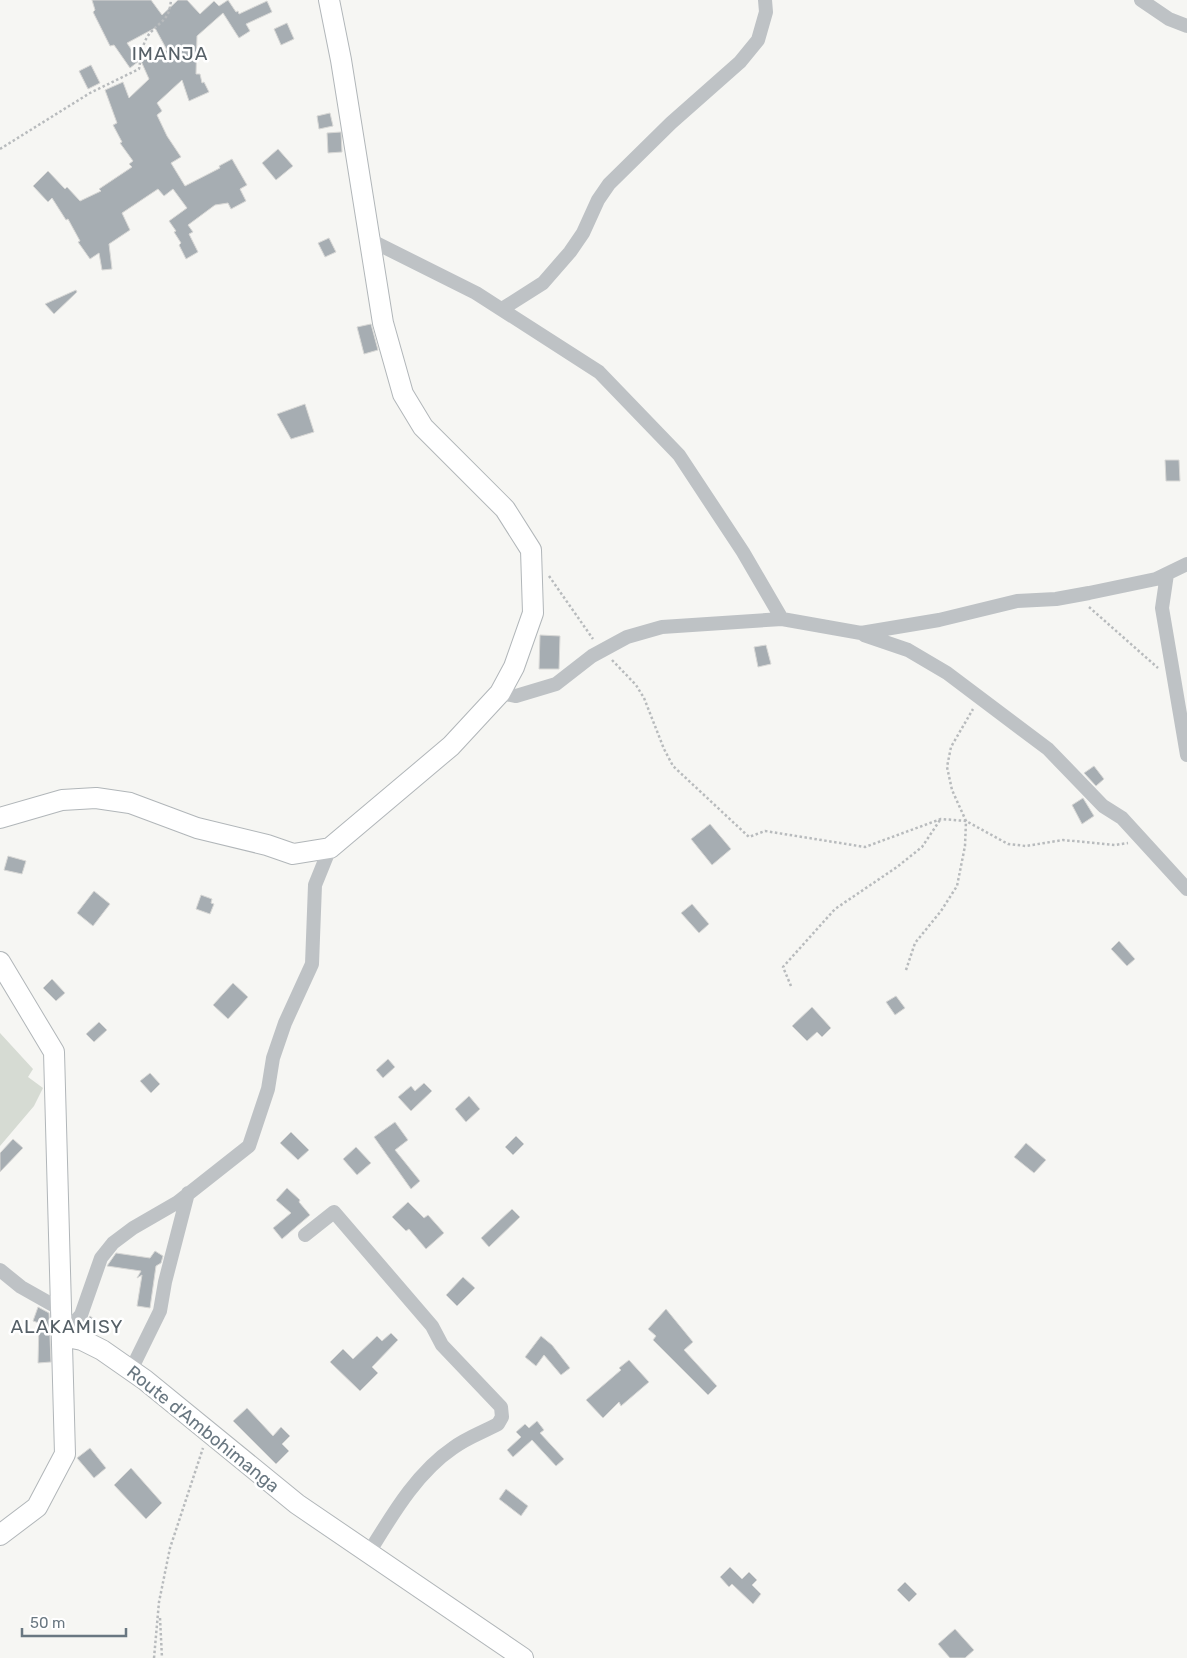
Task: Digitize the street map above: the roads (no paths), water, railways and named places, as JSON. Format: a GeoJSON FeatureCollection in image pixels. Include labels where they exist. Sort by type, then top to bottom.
{"type":"FeatureCollection","features":[{"type":"Feature","properties":{"kind":"street"},"geometry":{"type":"LineString","coordinates":[[62,1336],[81,1315],[100,1258],[113,1243],[188,1194],[249,1146],[268,1089],[273,1058],[285,1023],[312,964],[315,885],[330,848],[451,746],[500,693],[514,667],[533,613],[531,550],[505,509],[423,427],[403,394],[383,323],[341,60],[329,0]]}},
{"type":"Feature","properties":{"kind":"street"},"geometry":{"type":"LineString","coordinates":[[502,309],[543,283],[570,252],[583,233],[598,200],[609,184],[677,117],[740,62],[758,40],[766,12],[765,0]]}},
{"type":"Feature","properties":{"kind":"street"},"geometry":{"type":"LineString","coordinates":[[1141,0],[1169,19],[1187,26]]}},
{"type":"Feature","properties":{"kind":"street"},"geometry":{"type":"LineString","coordinates":[[370,240],[476,293],[599,372],[679,455],[743,552],[782,619]]}},
{"type":"Feature","properties":{"kind":"street"},"geometry":{"type":"LineString","coordinates":[[861,634],[939,620],[1017,600],[1068,597],[1168,574],[1187,564]]}},
{"type":"Feature","properties":{"kind":"street"},"geometry":{"type":"LineString","coordinates":[[1168,574],[1162,608],[1187,755]]}},
{"type":"Feature","properties":{"kind":"street"},"geometry":{"type":"LineString","coordinates":[[500,693],[516,696],[556,684],[602,651],[627,637],[662,626],[782,619],[861,634],[908,650],[947,673],[1048,749],[1103,806],[1122,818],[1187,889]]}},
{"type":"Feature","properties":{"kind":"street"},"geometry":{"type":"LineString","coordinates":[[0,818],[62,800],[96,798],[130,803],[197,828],[267,845],[294,854],[330,848]]}},
{"type":"Feature","properties":{"kind":"street"},"geometry":{"type":"LineString","coordinates":[[0,962],[54,1052],[65,1454],[37,1507],[0,1535]]}},
{"type":"Feature","properties":{"kind":"street"},"geometry":{"type":"LineString","coordinates":[[130,1370],[160,1310],[165,1282],[188,1194]]}},
{"type":"Feature","properties":{"kind":"street"},"geometry":{"type":"LineString","coordinates":[[306,1235],[334,1212],[432,1326],[442,1345],[501,1407],[502,1417],[498,1424],[452,1448],[423,1476],[391,1517],[368,1554]]}},
{"type":"Feature","properties":{"kind":"street"},"geometry":{"type":"LineString","coordinates":[[0,1270],[21,1287],[60,1309]]}},
{"type":"Feature","properties":{"kind":"street","name":"Route d'Ambohimanga"},"geometry":{"type":"LineString","coordinates":[[62,1336],[82,1340],[102,1350],[130,1370],[296,1504],[523,1658]]}},
{"type":"Feature","properties":{"kind":"district","name":"IMANJA"},"geometry":{"type":"Point","coordinates":[170,53]}},
{"type":"Feature","properties":{"kind":"district","name":"ALAKAMISY"},"geometry":{"type":"Point","coordinates":[67,1326]}}]}
